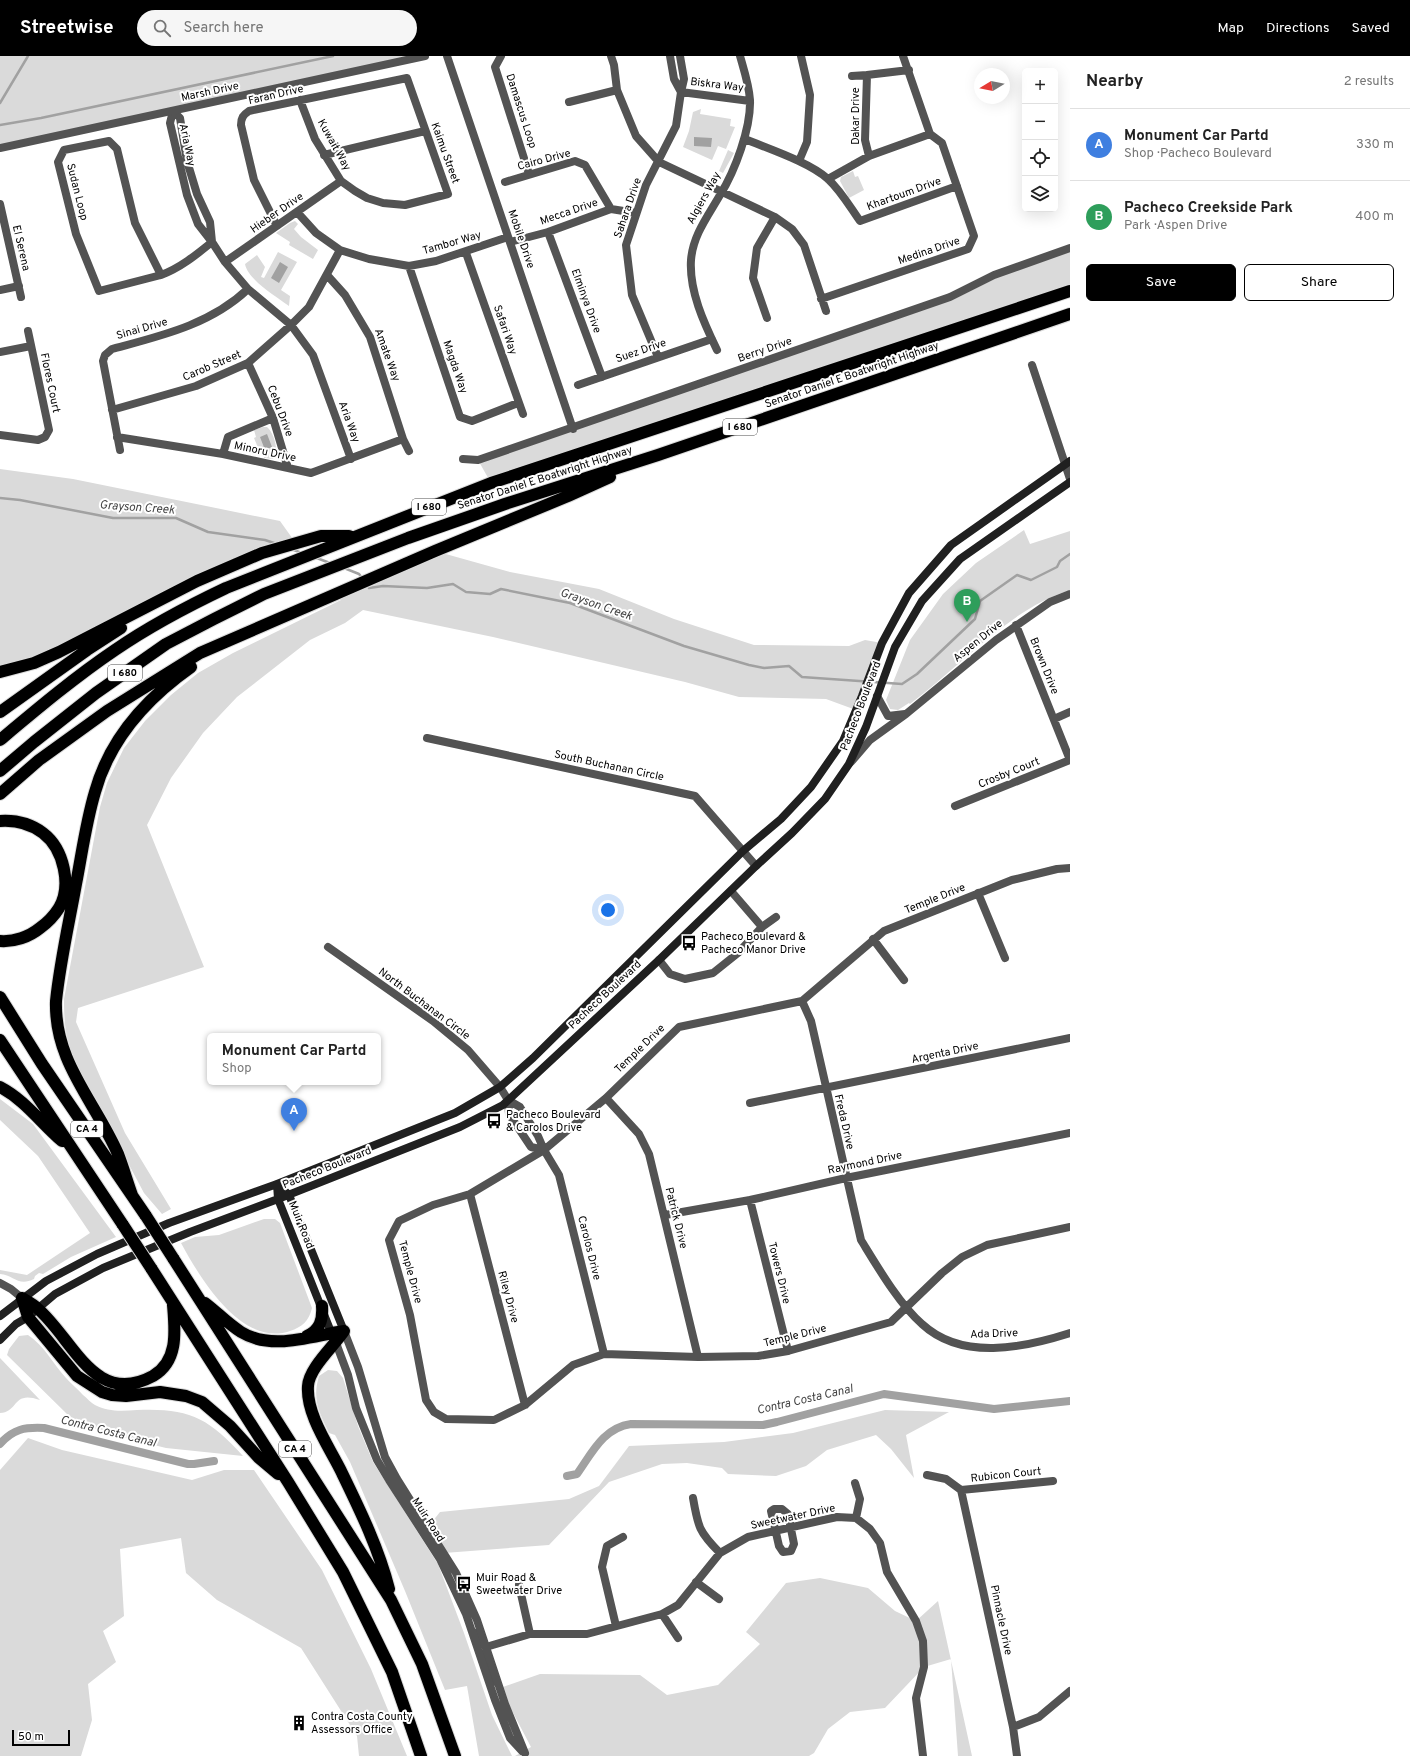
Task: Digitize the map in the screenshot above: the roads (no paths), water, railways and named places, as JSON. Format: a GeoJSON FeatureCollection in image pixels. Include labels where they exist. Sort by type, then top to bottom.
{"type":"FeatureCollection","features":[{"type":"Feature","properties":{"kind":"highway","name":"Senator Daniel E Boatwright Highway"},"geometry":{"type":"LineString","coordinates":[[0,740],[53,696],[116,649],[186,607],[226,588],[491,483],[1070,291]]}},
{"type":"Feature","properties":{"kind":"highway","name":"Senator Daniel E Boatwright Highway"},"geometry":{"type":"LineString","coordinates":[[0,771],[96,693],[166,644],[264,594],[408,538],[505,504],[658,455],[1070,314]]}},
{"type":"Feature","properties":{"kind":"highway"},"geometry":{"type":"LineString","coordinates":[[0,794],[39,760],[136,692],[200,653],[435,551],[568,496],[658,455]]}},
{"type":"Feature","properties":{"kind":"highway"},"geometry":{"type":"LineString","coordinates":[[0,672],[34,664],[197,581],[262,553],[295,542],[321,536],[356,536]]}},
{"type":"Feature","properties":{"kind":"highway"},"geometry":{"type":"LineString","coordinates":[[0,712],[87,650],[197,581]]}},
{"type":"Feature","properties":{"kind":"highway"},"geometry":{"type":"LineString","coordinates":[[132,1195],[118,1154],[65,1057],[60,1042],[55,1016],[57,985],[90,809],[95,790],[110,754],[120,737],[146,703],[167,684],[192,666],[244,635]]}},
{"type":"Feature","properties":{"kind":"highway"},"geometry":{"type":"LineString","coordinates":[[0,821],[10,820],[26,824],[44,833],[59,853],[65,876],[65,890],[59,908],[47,922],[34,933],[18,940],[0,941]]}},
{"type":"Feature","properties":{"kind":"highway","name":"CA 4"},"geometry":{"type":"LineString","coordinates":[[0,997],[42,1064],[174,1258],[391,1600],[422,1664],[455,1756]]}},
{"type":"Feature","properties":{"kind":"highway","name":"CA 4"},"geometry":{"type":"LineString","coordinates":[[0,1040],[173,1302],[288,1482],[343,1572],[392,1672],[420,1756]]}},
{"type":"Feature","properties":{"kind":"highway"},"geometry":{"type":"LineString","coordinates":[[0,1087],[8,1091],[33,1112],[47,1128],[74,1151]]}},
{"type":"Feature","properties":{"kind":"highway"},"geometry":{"type":"LineString","coordinates":[[22,1298],[38,1308],[89,1368],[111,1382],[126,1385],[141,1382],[156,1374],[171,1356],[175,1341],[173,1302]]}},
{"type":"Feature","properties":{"kind":"highway"},"geometry":{"type":"LineString","coordinates":[[22,1298],[28,1317],[77,1376],[102,1392],[112,1395],[126,1396],[166,1393],[186,1396],[202,1402],[230,1426],[259,1458],[288,1482]]}},
{"type":"Feature","properties":{"kind":"highway"},"geometry":{"type":"LineString","coordinates":[[199,1299],[241,1332],[253,1338],[273,1342],[304,1338],[334,1338]]}},
{"type":"Feature","properties":{"kind":"highway"},"geometry":{"type":"LineString","coordinates":[[304,1338],[313,1333],[318,1327],[323,1318],[322,1306]]}},
{"type":"Feature","properties":{"kind":"highway"},"geometry":{"type":"LineString","coordinates":[[344,1331],[334,1338],[312,1373],[308,1386],[309,1403],[313,1415],[343,1474],[382,1564],[391,1600]]}},
{"type":"Feature","properties":{"kind":"main road","name":"Pacheco Boulevard"},"geometry":{"type":"LineString","coordinates":[[0,1316],[46,1281],[97,1254],[169,1223],[277,1184],[455,1113],[500,1087],[533,1058],[742,851],[780,819],[811,787],[843,741],[882,643],[909,593],[951,545],[1068,463]]}},
{"type":"Feature","properties":{"kind":"main road","name":"Pacheco Boulevard"},"geometry":{"type":"LineString","coordinates":[[0,1340],[16,1324],[28,1317],[55,1294],[104,1268],[190,1232],[290,1195],[460,1127],[508,1100],[659,960],[792,833],[825,799],[849,764],[866,727],[895,647],[922,600],[960,559],[1070,480]]}},
{"type":"Feature","properties":{"kind":"main road","name":"Muir Road"},"geometry":{"type":"LineString","coordinates":[[277,1184],[290,1195],[344,1331]]}},
{"type":"Feature","properties":{"kind":"main road","name":"Muir Road"},"geometry":{"type":"LineString","coordinates":[[277,1184],[278,1199],[334,1338]]}},
{"type":"Feature","properties":{"kind":"street","name":"Marsh Drive"},"geometry":{"type":"LineString","coordinates":[[0,148],[425,56]]}},
{"type":"Feature","properties":{"kind":"street","name":"Mobile Drive"},"geometry":{"type":"LineString","coordinates":[[447,56],[573,429]]}},
{"type":"Feature","properties":{"kind":"street","name":"Damascus Loop"},"geometry":{"type":"LineString","coordinates":[[501,56],[495,68],[529,174]]}},
{"type":"Feature","properties":{"kind":"street"},"geometry":{"type":"LineString","coordinates":[[611,56],[614,65],[617,90],[636,136],[659,162],[775,217],[792,229],[804,245],[826,311]]}},
{"type":"Feature","properties":{"kind":"street"},"geometry":{"type":"LineString","coordinates":[[670,56],[674,79],[681,92]]}},
{"type":"Feature","properties":{"kind":"street","name":"Sahara Drive"},"geometry":{"type":"LineString","coordinates":[[658,357],[632,295],[626,245],[646,185],[676,126],[684,79],[680,56]]}},
{"type":"Feature","properties":{"kind":"street","name":"Algiers Way"},"geometry":{"type":"LineString","coordinates":[[717,350],[692,287],[691,260],[698,232],[722,192],[745,139],[750,101],[746,76],[740,56]]}},
{"type":"Feature","properties":{"kind":"street"},"geometry":{"type":"LineString","coordinates":[[799,161],[807,142],[810,95],[801,56]]}},
{"type":"Feature","properties":{"kind":"street"},"geometry":{"type":"LineString","coordinates":[[828,179],[868,156],[930,134],[903,56]]}},
{"type":"Feature","properties":{"kind":"street","name":"Dakar Drive"},"geometry":{"type":"LineString","coordinates":[[852,76],[909,70]]}},
{"type":"Feature","properties":{"kind":"street","name":"Dakar Drive"},"geometry":{"type":"LineString","coordinates":[[867,75],[865,140],[868,156]]}},
{"type":"Feature","properties":{"kind":"street","name":"Faran Drive"},"geometry":{"type":"LineString","coordinates":[[277,226],[254,180],[241,125],[241,118],[249,111],[407,78]]}},
{"type":"Feature","properties":{"kind":"street","name":"Kaimu Street"},"geometry":{"type":"LineString","coordinates":[[405,205],[448,194],[407,78]]}},
{"type":"Feature","properties":{"kind":"street"},"geometry":{"type":"LineString","coordinates":[[569,102],[617,90]]}},
{"type":"Feature","properties":{"kind":"street","name":"Biskra Way"},"geometry":{"type":"LineString","coordinates":[[681,92],[750,101]]}},
{"type":"Feature","properties":{"kind":"street","name":"Kuwait Way"},"geometry":{"type":"LineString","coordinates":[[300,100],[312,133],[324,155],[341,180],[367,198],[384,203],[405,205]]}},
{"type":"Feature","properties":{"kind":"street","name":"Aria Way"},"geometry":{"type":"LineString","coordinates":[[173,111],[170,122],[187,195],[198,224],[225,262],[248,288],[291,325],[313,354],[351,459]]}},
{"type":"Feature","properties":{"kind":"street"},"geometry":{"type":"LineString","coordinates":[[324,155],[425,131]]}},
{"type":"Feature","properties":{"kind":"street","name":"Medina Drive"},"geometry":{"type":"LineString","coordinates":[[821,299],[968,249],[974,236],[942,143],[930,134]]}},
{"type":"Feature","properties":{"kind":"street","name":"Khartoum Drive"},"geometry":{"type":"LineString","coordinates":[[745,139],[799,161],[828,179],[860,222],[957,186]]}},
{"type":"Feature","properties":{"kind":"street","name":"Sudan Loop"},"geometry":{"type":"LineString","coordinates":[[161,275],[135,223],[117,150],[108,141],[64,150],[58,162],[76,234],[99,290],[161,275],[170,272],[212,242]]}},
{"type":"Feature","properties":{"kind":"street","name":"Cairo Drive"},"geometry":{"type":"LineString","coordinates":[[505,182],[575,161],[585,165],[611,209]]}},
{"type":"Feature","properties":{"kind":"street","name":"Hieber Drive"},"geometry":{"type":"LineString","coordinates":[[225,262],[341,180]]}},
{"type":"Feature","properties":{"kind":"street","name":"El Serena"},"geometry":{"type":"LineString","coordinates":[[0,204],[3,228],[21,297]]}},
{"type":"Feature","properties":{"kind":"street","name":"Mecca Drive"},"geometry":{"type":"LineString","coordinates":[[509,240],[548,232],[611,209],[636,213]]}},
{"type":"Feature","properties":{"kind":"street","name":"Tambor Way"},"geometry":{"type":"LineString","coordinates":[[297,212],[316,233],[340,250],[369,260],[409,266],[436,261],[509,240]]}},
{"type":"Feature","properties":{"kind":"street"},"geometry":{"type":"LineString","coordinates":[[768,318],[753,278],[757,248],[775,217]]}},
{"type":"Feature","properties":{"kind":"street","name":"Elminya Drive"},"geometry":{"type":"LineString","coordinates":[[548,232],[602,377]]}},
{"type":"Feature","properties":{"kind":"street","name":"Berry Drive"},"geometry":{"type":"LineString","coordinates":[[463,459],[478,460],[573,429],[950,297],[994,275],[1070,248]]}},
{"type":"Feature","properties":{"kind":"street","name":"Carob Street"},"geometry":{"type":"LineString","coordinates":[[112,410],[196,386],[248,363],[309,307],[340,250]]}},
{"type":"Feature","properties":{"kind":"street","name":"Safari Way"},"geometry":{"type":"LineString","coordinates":[[466,253],[523,414]]}},
{"type":"Feature","properties":{"kind":"street","name":"Magda Way"},"geometry":{"type":"LineString","coordinates":[[409,266],[460,417],[472,421],[518,403]]}},
{"type":"Feature","properties":{"kind":"street","name":"Amate Way"},"geometry":{"type":"LineString","coordinates":[[327,275],[345,295],[370,337],[403,439],[409,451]]}},
{"type":"Feature","properties":{"kind":"street"},"geometry":{"type":"LineString","coordinates":[[0,290],[19,286]]}},
{"type":"Feature","properties":{"kind":"street","name":"Sinai Drive"},"geometry":{"type":"LineString","coordinates":[[120,450],[103,361],[105,355],[108,352],[189,327],[218,310],[248,288]]}},
{"type":"Feature","properties":{"kind":"street","name":"Flores Court"},"geometry":{"type":"LineString","coordinates":[[0,435],[38,440],[45,437],[49,430],[28,331]]}},
{"type":"Feature","properties":{"kind":"street","name":"Suez Drive"},"geometry":{"type":"LineString","coordinates":[[578,385],[712,338]]}},
{"type":"Feature","properties":{"kind":"street"},"geometry":{"type":"LineString","coordinates":[[0,352],[31,346]]}},
{"type":"Feature","properties":{"kind":"street","name":"Cebu Drive"},"geometry":{"type":"LineString","coordinates":[[248,363],[273,418],[288,468]]}},
{"type":"Feature","properties":{"kind":"street"},"geometry":{"type":"LineString","coordinates":[[1032,365],[1068,463],[1070,480]]}},
{"type":"Feature","properties":{"kind":"street"},"geometry":{"type":"LineString","coordinates":[[223,454],[228,437],[273,418]]}},
{"type":"Feature","properties":{"kind":"street","name":"Minoru Drive"},"geometry":{"type":"LineString","coordinates":[[117,437],[223,454],[311,473],[403,439]]}},
{"type":"Feature","properties":{"kind":"street","name":"Aspen Drive"},"geometry":{"type":"LineString","coordinates":[[849,764],[870,740],[906,714],[996,640],[1050,602],[1070,594]]}},
{"type":"Feature","properties":{"kind":"street","name":"Brown Drive"},"geometry":{"type":"LineString","coordinates":[[1016,625],[1070,760]]}},
{"type":"Feature","properties":{"kind":"street"},"geometry":{"type":"LineString","coordinates":[[877,696],[888,716],[906,714]]}},
{"type":"Feature","properties":{"kind":"street"},"geometry":{"type":"LineString","coordinates":[[1054,719],[1070,712]]}},
{"type":"Feature","properties":{"kind":"street","name":"South Buchanan Circle"},"geometry":{"type":"LineString","coordinates":[[427,738],[694,796],[756,866]]}},
{"type":"Feature","properties":{"kind":"street","name":"Crosby Court"},"geometry":{"type":"LineString","coordinates":[[955,806],[1070,760]]}},
{"type":"Feature","properties":{"kind":"street","name":"Temple Drive"},"geometry":{"type":"LineString","coordinates":[[1070,868],[1057,869],[1012,880],[884,931],[802,1001],[679,1027],[606,1098],[544,1150],[470,1194],[433,1205],[399,1221],[389,1240],[410,1315],[426,1400],[434,1412],[446,1419],[494,1420],[525,1405],[573,1365],[604,1354],[698,1357],[758,1356],[788,1350],[891,1322],[942,1273],[962,1257],[987,1245],[1070,1227]]}},
{"type":"Feature","properties":{"kind":"street"},"geometry":{"type":"LineString","coordinates":[[731,891],[762,927]]}},
{"type":"Feature","properties":{"kind":"street"},"geometry":{"type":"LineString","coordinates":[[978,893],[1005,958]]}},
{"type":"Feature","properties":{"kind":"street"},"geometry":{"type":"LineString","coordinates":[[659,960],[670,974],[685,979],[713,973],[738,953],[762,927],[776,917]]}},
{"type":"Feature","properties":{"kind":"street"},"geometry":{"type":"LineString","coordinates":[[873,939],[904,980]]}},
{"type":"Feature","properties":{"kind":"street","name":"North Buchanan Circle"},"geometry":{"type":"LineString","coordinates":[[328,947],[433,1022],[468,1050],[500,1087]]}},
{"type":"Feature","properties":{"kind":"street","name":"Freda Drive"},"geometry":{"type":"LineString","coordinates":[[802,1001],[810,1021],[861,1240],[879,1271],[906,1306]]}},
{"type":"Feature","properties":{"kind":"street","name":"Argenta Drive"},"geometry":{"type":"LineString","coordinates":[[750,1103],[826,1089],[1070,1038]]}},
{"type":"Feature","properties":{"kind":"street","name":"Carolos Drive"},"geometry":{"type":"LineString","coordinates":[[500,1087],[508,1100],[509,1114],[531,1147],[544,1150]]}},
{"type":"Feature","properties":{"kind":"street","name":"Patrick Drive"},"geometry":{"type":"LineString","coordinates":[[606,1098],[639,1134],[649,1154],[665,1215],[698,1357]]}},
{"type":"Feature","properties":{"kind":"street","name":"Carolos Drive"},"geometry":{"type":"LineString","coordinates":[[508,1100],[520,1107],[559,1175],[604,1354]]}},
{"type":"Feature","properties":{"kind":"street","name":"Raymond Drive"},"geometry":{"type":"LineString","coordinates":[[665,1215],[750,1200],[846,1178],[1070,1133]]}},
{"type":"Feature","properties":{"kind":"street","name":"Riley Drive"},"geometry":{"type":"LineString","coordinates":[[470,1194],[525,1405]]}},
{"type":"Feature","properties":{"kind":"street","name":"Towers Drive"},"geometry":{"type":"LineString","coordinates":[[750,1200],[788,1350]]}},
{"type":"Feature","properties":{"kind":"street"},"geometry":{"type":"LineString","coordinates":[[0,1283],[12,1289],[22,1298]]}},
{"type":"Feature","properties":{"kind":"street","name":"Ada Drive"},"geometry":{"type":"LineString","coordinates":[[906,1306],[922,1324],[946,1340],[972,1348],[1011,1347],[1055,1338],[1070,1332]]}},
{"type":"Feature","properties":{"kind":"street","name":"Muir Road"},"geometry":{"type":"LineString","coordinates":[[344,1331],[358,1367],[385,1457],[397,1479],[456,1573],[477,1620],[505,1704],[526,1755]]}},
{"type":"Feature","properties":{"kind":"street","name":"Muir Road"},"geometry":{"type":"LineString","coordinates":[[334,1338],[348,1375],[356,1408],[377,1460],[388,1480],[440,1559],[466,1614],[495,1700],[510,1738],[526,1755]]}},
{"type":"Feature","properties":{"kind":"street"},"geometry":{"type":"LineString","coordinates":[[927,1475],[946,1479],[961,1490]]}},
{"type":"Feature","properties":{"kind":"street","name":"Rubicon Court"},"geometry":{"type":"LineString","coordinates":[[961,1490],[1053,1481]]}},
{"type":"Feature","properties":{"kind":"street"},"geometry":{"type":"LineString","coordinates":[[855,1483],[860,1499],[856,1518],[870,1529],[880,1543],[887,1572],[916,1621],[924,1641],[924,1667],[916,1698],[923,1756]]}},
{"type":"Feature","properties":{"kind":"street","name":"Pinnacle Drive"},"geometry":{"type":"LineString","coordinates":[[961,1490],[1013,1727],[1017,1756]]}},
{"type":"Feature","properties":{"kind":"street"},"geometry":{"type":"LineString","coordinates":[[693,1498],[698,1523],[705,1537],[720,1553]]}},
{"type":"Feature","properties":{"kind":"street"},"geometry":{"type":"LineString","coordinates":[[774,1509],[782,1509],[788,1514],[790,1528],[794,1544],[791,1551],[782,1552],[779,1546],[771,1511],[774,1509]]}},
{"type":"Feature","properties":{"kind":"street","name":"Sweetwater Drive"},"geometry":{"type":"LineString","coordinates":[[486,1647],[530,1634],[586,1634],[662,1614],[678,1605],[720,1553],[748,1537],[837,1518],[856,1518]]}},
{"type":"Feature","properties":{"kind":"street"},"geometry":{"type":"LineString","coordinates":[[616,1626],[602,1567],[607,1546],[623,1537]]}},
{"type":"Feature","properties":{"kind":"street"},"geometry":{"type":"LineString","coordinates":[[696,1582],[719,1599]]}},
{"type":"Feature","properties":{"kind":"street"},"geometry":{"type":"LineString","coordinates":[[519,1585],[530,1634]]}},
{"type":"Feature","properties":{"kind":"street"},"geometry":{"type":"LineString","coordinates":[[466,1614],[479,1642],[486,1647],[486,1659],[493,1683],[495,1700]]}},
{"type":"Feature","properties":{"kind":"street"},"geometry":{"type":"LineString","coordinates":[[662,1614],[678,1638]]}},
{"type":"Feature","properties":{"kind":"street"},"geometry":{"type":"LineString","coordinates":[[1013,1727],[1039,1717],[1070,1691]]}},
{"type":"Feature","properties":{"kind":"waterway"},"geometry":{"type":"LineString","coordinates":[[0,103],[28,56]]}},
{"type":"Feature","properties":{"kind":"waterway"},"geometry":{"type":"LineString","coordinates":[[0,125],[41,118],[333,56]]}},
{"type":"Feature","properties":{"kind":"waterway","name":"Grayson Creek"},"geometry":{"type":"LineString","coordinates":[[0,498],[20,500],[113,518],[176,518],[208,532],[265,540],[277,544]]}},
{"type":"Feature","properties":{"kind":"waterway","name":"Grayson Creek"},"geometry":{"type":"LineString","coordinates":[[291,549],[302,553]]}},
{"type":"Feature","properties":{"kind":"waterway","name":"Grayson Creek"},"geometry":{"type":"LineString","coordinates":[[367,585],[369,588],[383,586],[427,588],[453,584],[466,592],[490,594],[501,589],[570,603],[684,646],[749,665],[764,668],[789,666],[802,677],[902,684],[917,674],[975,619],[980,601],[1017,575],[1031,580],[1057,567],[1060,561],[1070,554]]}},
{"type":"Feature","properties":{"kind":"waterway","name":"Grayson Creek"},"geometry":{"type":"LineString","coordinates":[[314,557],[330,563]]}},
{"type":"Feature","properties":{"kind":"waterway","name":"Grayson Creek"},"geometry":{"type":"LineString","coordinates":[[344,568],[359,574],[363,579]]}},
{"type":"Feature","properties":{"kind":"waterway","name":"Contra Costa Canal"},"geometry":{"type":"LineString","coordinates":[[567,1476],[577,1474],[593,1450],[606,1436],[621,1426],[631,1424],[763,1425],[884,1394],[994,1409],[1070,1401]]}},
{"type":"Feature","properties":{"kind":"waterway","name":"Contra Costa Canal"},"geometry":{"type":"LineString","coordinates":[[0,1444],[10,1435],[20,1430],[44,1428],[188,1464],[214,1461]]}},
{"type":"Feature","properties":{"kind":"place","name":"Pacheco Creekside Park"},"geometry":{"type":"Point","coordinates":[967,622]}},
{"type":"Feature","properties":{"kind":"place","name":"Pacheco Boulevard & Pacheco Manor Drive"},"geometry":{"type":"Point","coordinates":[689,943]}},
{"type":"Feature","properties":{"kind":"place","name":"Pacheco Boulevard & Carolos Drive"},"geometry":{"type":"Point","coordinates":[494,1121]}},
{"type":"Feature","properties":{"kind":"place","name":"Monument Car Partd"},"geometry":{"type":"Point","coordinates":[294,1131]}},
{"type":"Feature","properties":{"kind":"place","name":"Muir Road & Sweetwater Drive"},"geometry":{"type":"Point","coordinates":[464,1584]}},
{"type":"Feature","properties":{"kind":"place","name":"Contra Costa County Assessors Office"},"geometry":{"type":"Point","coordinates":[299,1723]}}]}
